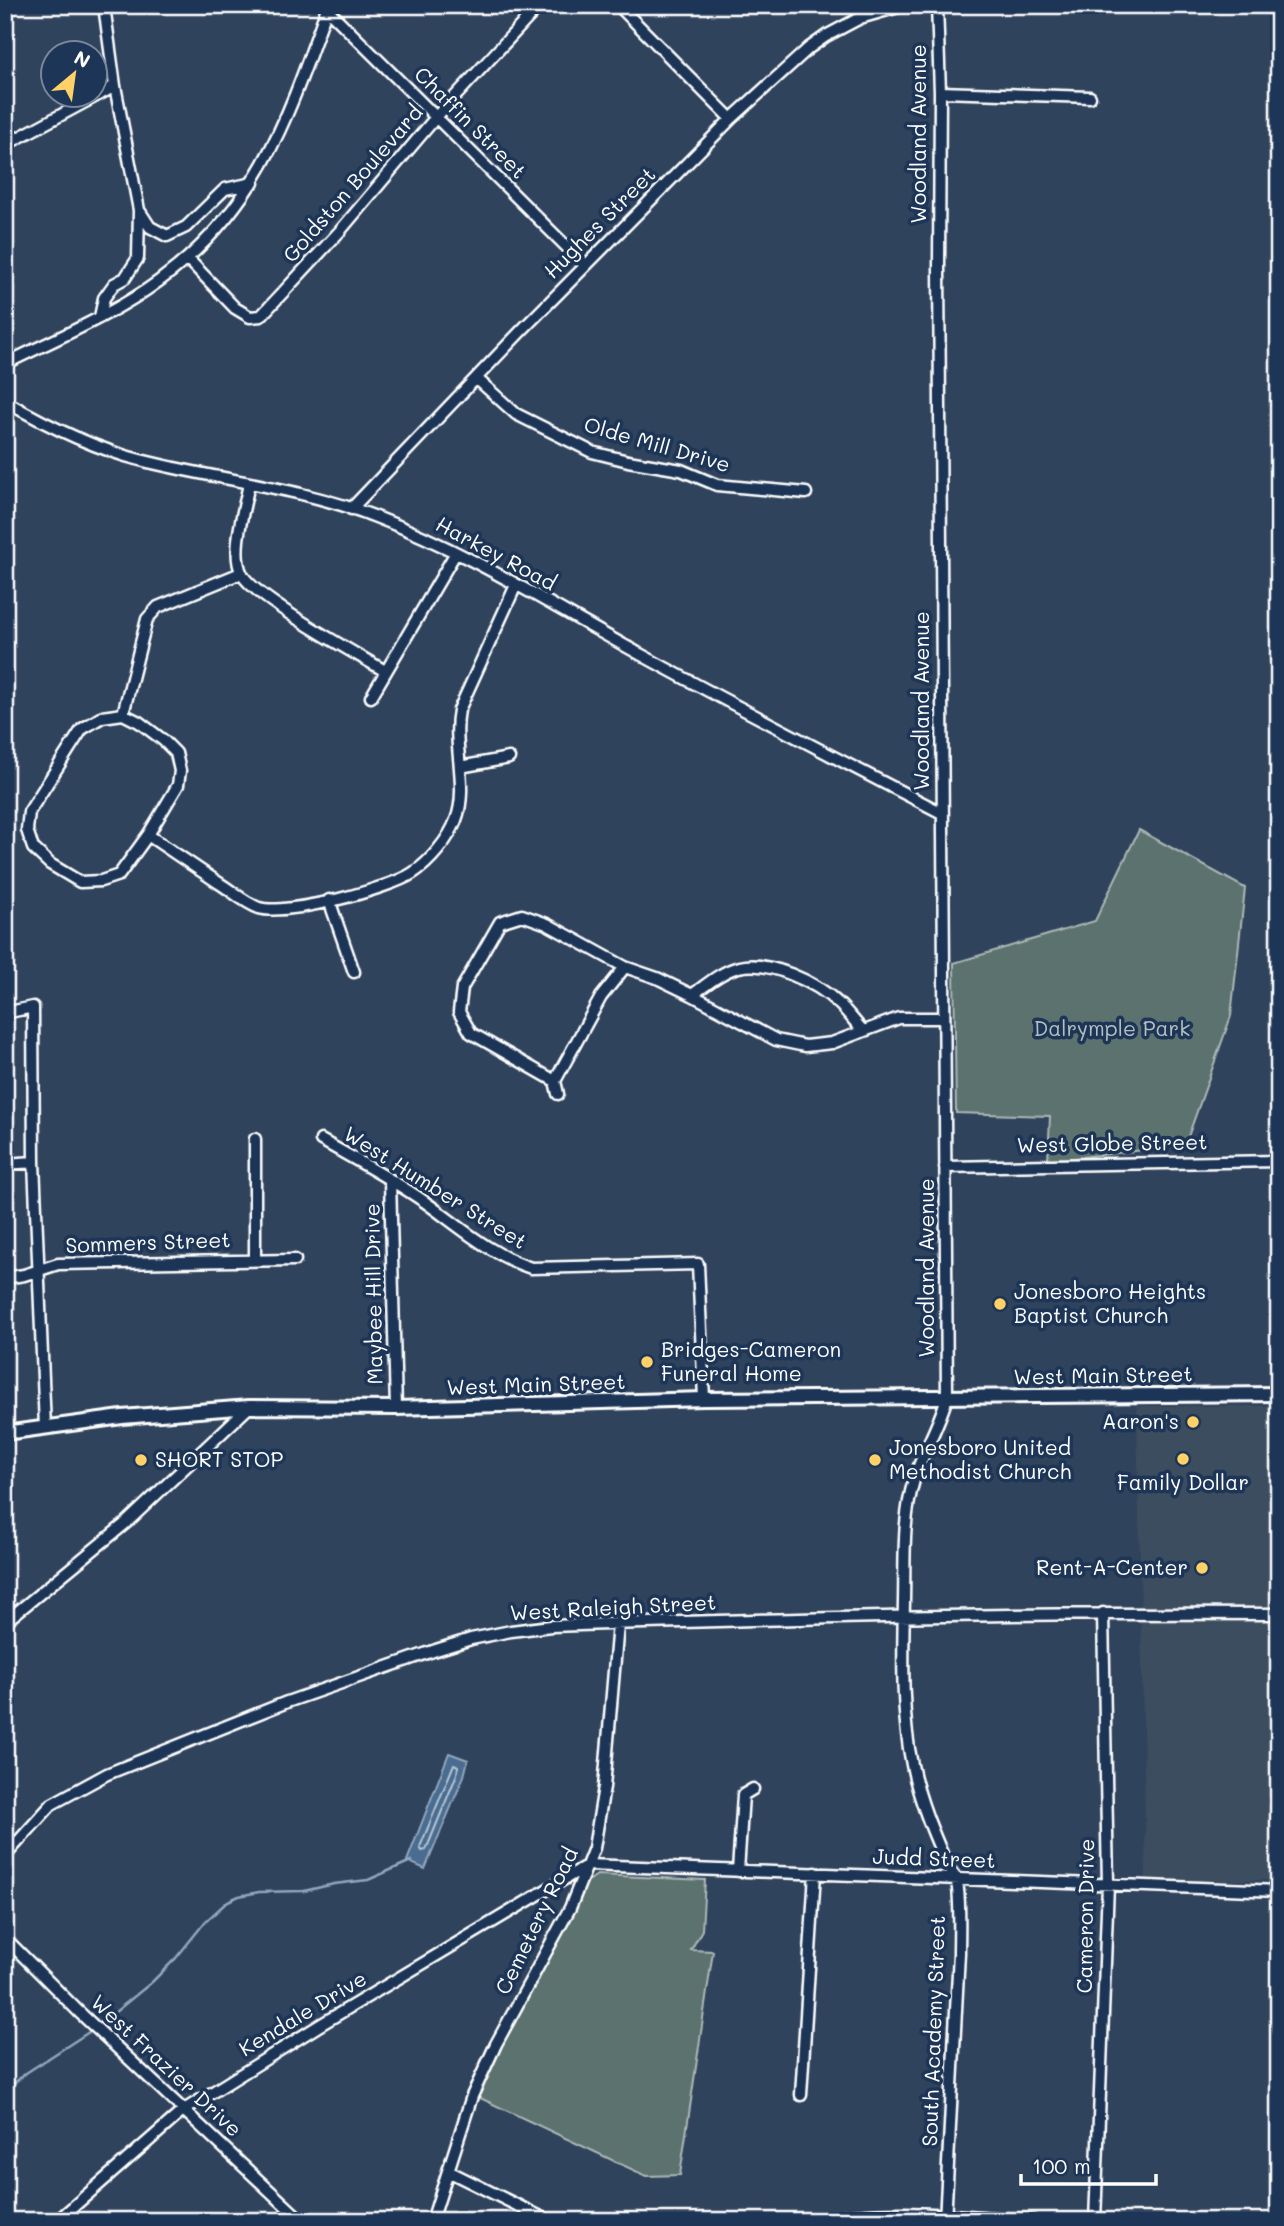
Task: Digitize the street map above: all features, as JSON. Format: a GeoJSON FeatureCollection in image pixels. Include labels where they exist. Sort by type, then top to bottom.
{"type":"FeatureCollection","features":[{"type":"Feature","properties":{"kind":"main road","name":"West Main Street"},"geometry":{"type":"LineString","coordinates":[[5,1433],[121,1417],[249,1407],[396,1408],[704,1399],[1279,1394]]}},
{"type":"Feature","properties":{"kind":"street"},"geometry":{"type":"LineString","coordinates":[[100,317],[104,298],[114,284],[125,278],[138,258],[139,210],[116,86],[105,13],[108,5]]}},
{"type":"Feature","properties":{"kind":"street","name":"Goldston Boulevard"},"geometry":{"type":"LineString","coordinates":[[188,258],[235,308],[250,317],[261,316],[340,231],[437,116],[540,5]]}},
{"type":"Feature","properties":{"kind":"street"},"geometry":{"type":"LineString","coordinates":[[618,5],[731,119]]}},
{"type":"Feature","properties":{"kind":"street","name":"Hughes Street"},"geometry":{"type":"LineString","coordinates":[[351,509],[585,265],[731,119],[809,48],[860,18],[905,5]]}},
{"type":"Feature","properties":{"kind":"street","name":"Woodland Avenue"},"geometry":{"type":"LineString","coordinates":[[936,5],[940,92],[947,1397]]}},
{"type":"Feature","properties":{"kind":"street"},"geometry":{"type":"LineString","coordinates":[[5,364],[100,317],[158,282],[223,224],[253,183],[279,135],[328,7]]}},
{"type":"Feature","properties":{"kind":"street","name":"Chaffin Street"},"geometry":{"type":"LineString","coordinates":[[328,7],[585,265]]}},
{"type":"Feature","properties":{"kind":"street"},"geometry":{"type":"LineString","coordinates":[[5,145],[116,86]]}},
{"type":"Feature","properties":{"kind":"street"},"geometry":{"type":"LineString","coordinates":[[940,92],[1090,97]]}},
{"type":"Feature","properties":{"kind":"street"},"geometry":{"type":"LineString","coordinates":[[139,210],[150,227],[167,236],[186,227],[225,189],[253,183]]}},
{"type":"Feature","properties":{"kind":"street","name":"Olde Mill Drive"},"geometry":{"type":"LineString","coordinates":[[476,378],[516,414],[592,452],[681,470],[718,485],[806,493]]}},
{"type":"Feature","properties":{"kind":"street","name":"Harkey Road"},"geometry":{"type":"LineString","coordinates":[[5,401],[53,428],[117,454],[289,491],[397,525],[516,585],[660,665],[942,813]]}},
{"type":"Feature","properties":{"kind":"street"},"geometry":{"type":"LineString","coordinates":[[249,483],[238,544],[241,573],[247,582],[267,598],[385,671]]}},
{"type":"Feature","properties":{"kind":"street"},"geometry":{"type":"LineString","coordinates":[[371,697],[456,554]]}},
{"type":"Feature","properties":{"kind":"street"},"geometry":{"type":"LineString","coordinates":[[123,714],[146,619],[159,607],[241,573]]}},
{"type":"Feature","properties":{"kind":"street"},"geometry":{"type":"LineString","coordinates":[[148,835],[260,908],[282,910],[329,901],[401,880],[426,863],[449,834],[457,817],[460,806],[460,767],[455,729],[458,710],[516,585]]}},
{"type":"Feature","properties":{"kind":"street"},"geometry":{"type":"LineString","coordinates":[[123,714],[139,722],[176,753],[180,771],[178,785],[148,835],[119,875],[101,881],[80,882],[50,864],[33,848],[27,830],[29,812],[82,729],[102,717],[123,714]]}},
{"type":"Feature","properties":{"kind":"street"},"geometry":{"type":"LineString","coordinates":[[460,767],[509,758]]}},
{"type":"Feature","properties":{"kind":"street"},"geometry":{"type":"LineString","coordinates":[[329,901],[354,972]]}},
{"type":"Feature","properties":{"kind":"street"},"geometry":{"type":"LineString","coordinates":[[555,1081],[471,1033],[459,1012],[463,988],[500,922],[522,915],[547,924],[625,967],[657,978],[692,995],[776,1040],[805,1046],[832,1043],[900,1018],[944,1018]]}},
{"type":"Feature","properties":{"kind":"street"},"geometry":{"type":"LineString","coordinates":[[692,995],[718,976],[737,967],[753,965],[777,968],[836,1001],[863,1031]]}},
{"type":"Feature","properties":{"kind":"street"},"geometry":{"type":"LineString","coordinates":[[558,1094],[555,1081],[601,997],[625,967]]}},
{"type":"Feature","properties":{"kind":"street"},"geometry":{"type":"LineString","coordinates":[[5,1013],[33,1007],[34,1162],[45,1427]]}},
{"type":"Feature","properties":{"kind":"street"},"geometry":{"type":"LineString","coordinates":[[255,1139],[255,1259]]}},
{"type":"Feature","properties":{"kind":"street","name":"West Humber Street"},"geometry":{"type":"LineString","coordinates":[[321,1140],[390,1180],[512,1262],[531,1268],[698,1265],[704,1399]]}},
{"type":"Feature","properties":{"kind":"street","name":"West Globe Street"},"geometry":{"type":"LineString","coordinates":[[946,1167],[1279,1161]]}},
{"type":"Feature","properties":{"kind":"street"},"geometry":{"type":"LineString","coordinates":[[5,1164],[34,1162]]}},
{"type":"Feature","properties":{"kind":"street","name":"Maybee Hill Drive"},"geometry":{"type":"LineString","coordinates":[[390,1180],[396,1408]]}},
{"type":"Feature","properties":{"kind":"street","name":"Sommers Street"},"geometry":{"type":"LineString","coordinates":[[5,1278],[58,1264],[295,1260]]}},
{"type":"Feature","properties":{"kind":"street","name":"South Academy Street"},"geometry":{"type":"LineString","coordinates":[[945,2218],[959,1953],[956,1879],[921,1803],[911,1765],[905,1716],[904,1616],[905,1520],[914,1481],[947,1397]]}},
{"type":"Feature","properties":{"kind":"street"},"geometry":{"type":"LineString","coordinates":[[5,1622],[126,1523],[249,1407]]}},
{"type":"Feature","properties":{"kind":"street","name":"Cameron Drive"},"geometry":{"type":"LineString","coordinates":[[1095,2221],[1108,1885],[1103,1613]]}},
{"type":"Feature","properties":{"kind":"street","name":"West Raleigh Street"},"geometry":{"type":"LineString","coordinates":[[5,1856],[52,1804],[107,1774],[228,1724],[471,1639],[511,1631],[551,1626],[904,1616],[1279,1614]]}},
{"type":"Feature","properties":{"kind":"street","name":"Cemetery Road"},"geometry":{"type":"LineString","coordinates":[[432,2221],[472,2096],[496,2044],[570,1908],[594,1848],[600,1821],[618,1624]]}},
{"type":"Feature","properties":{"kind":"street"},"geometry":{"type":"LineString","coordinates":[[738,1871],[743,1795],[753,1789]]}},
{"type":"Feature","properties":{"kind":"street","name":"Judd Street"},"geometry":{"type":"LineString","coordinates":[[588,1865],[1279,1891]]}},
{"type":"Feature","properties":{"kind":"street","name":"Kendale Drive"},"geometry":{"type":"LineString","coordinates":[[57,2221],[184,2110],[320,2025],[588,1865]]}},
{"type":"Feature","properties":{"kind":"street"},"geometry":{"type":"LineString","coordinates":[[801,2095],[815,1873]]}},
{"type":"Feature","properties":{"kind":"street","name":"West Frazier Drive"},"geometry":{"type":"LineString","coordinates":[[5,1938],[79,2012],[302,2221]]}},
{"type":"Feature","properties":{"kind":"street"},"geometry":{"type":"LineString","coordinates":[[448,2171],[549,2221]]}},
{"type":"Feature","properties":{"kind":"street"},"geometry":{"type":"LineString","coordinates":[[820,2221],[892,2213],[1034,2221]]}},
{"type":"Feature","properties":{"kind":"shaded area"},"geometry":{"type":"Polygon","coordinates":[[[1137,1406],[1279,1406],[1279,1880],[1146,1881],[1137,1406]]]}},
{"type":"Feature","properties":{"kind":"green space","name":"Dalrymple Park"},"geometry":{"type":"Polygon","coordinates":[[[1139,830],[1245,888],[1231,1016],[1185,1145],[1048,1161],[1050,1116],[956,1113],[954,963],[1095,921],[1139,830]]]}},
{"type":"Feature","properties":{"kind":"green space"},"geometry":{"type":"Polygon","coordinates":[[[597,1875],[705,1880],[702,1930],[691,1950],[713,1951],[680,2175],[646,2176],[478,2097],[530,1988],[587,1882],[597,1875]]]}},
{"type":"Feature","properties":{"kind":"water"},"geometry":{"type":"Polygon","coordinates":[[[449,1753],[468,1760],[464,1776],[425,1869],[407,1861],[449,1753]]]}},
{"type":"Feature","properties":{"kind":"waterway"},"geometry":{"type":"LineString","coordinates":[[98,2026],[152,1982],[205,1922],[228,1901],[259,1892],[304,1891],[368,1880],[411,1861]]}},
{"type":"Feature","properties":{"kind":"waterway"},"geometry":{"type":"LineString","coordinates":[[5,2091],[26,2073],[92,2030]]}},
{"type":"Feature","properties":{"kind":"place","name":"Jonesboro Heights Baptist Church"},"geometry":{"type":"Point","coordinates":[1000,1304]}},
{"type":"Feature","properties":{"kind":"place","name":"Bridges-Cameron Funeral Home"},"geometry":{"type":"Point","coordinates":[647,1362]}},
{"type":"Feature","properties":{"kind":"place","name":"Aaron's"},"geometry":{"type":"Point","coordinates":[1193,1422]}},
{"type":"Feature","properties":{"kind":"place","name":"Family Dollar"},"geometry":{"type":"Point","coordinates":[1183,1459]}},
{"type":"Feature","properties":{"kind":"place","name":"SHORT STOP"},"geometry":{"type":"Point","coordinates":[141,1460]}},
{"type":"Feature","properties":{"kind":"place","name":"Jonesboro United Methodist Church"},"geometry":{"type":"Point","coordinates":[875,1460]}},
{"type":"Feature","properties":{"kind":"place","name":"Rent-A-Center"},"geometry":{"type":"Point","coordinates":[1202,1568]}}]}
